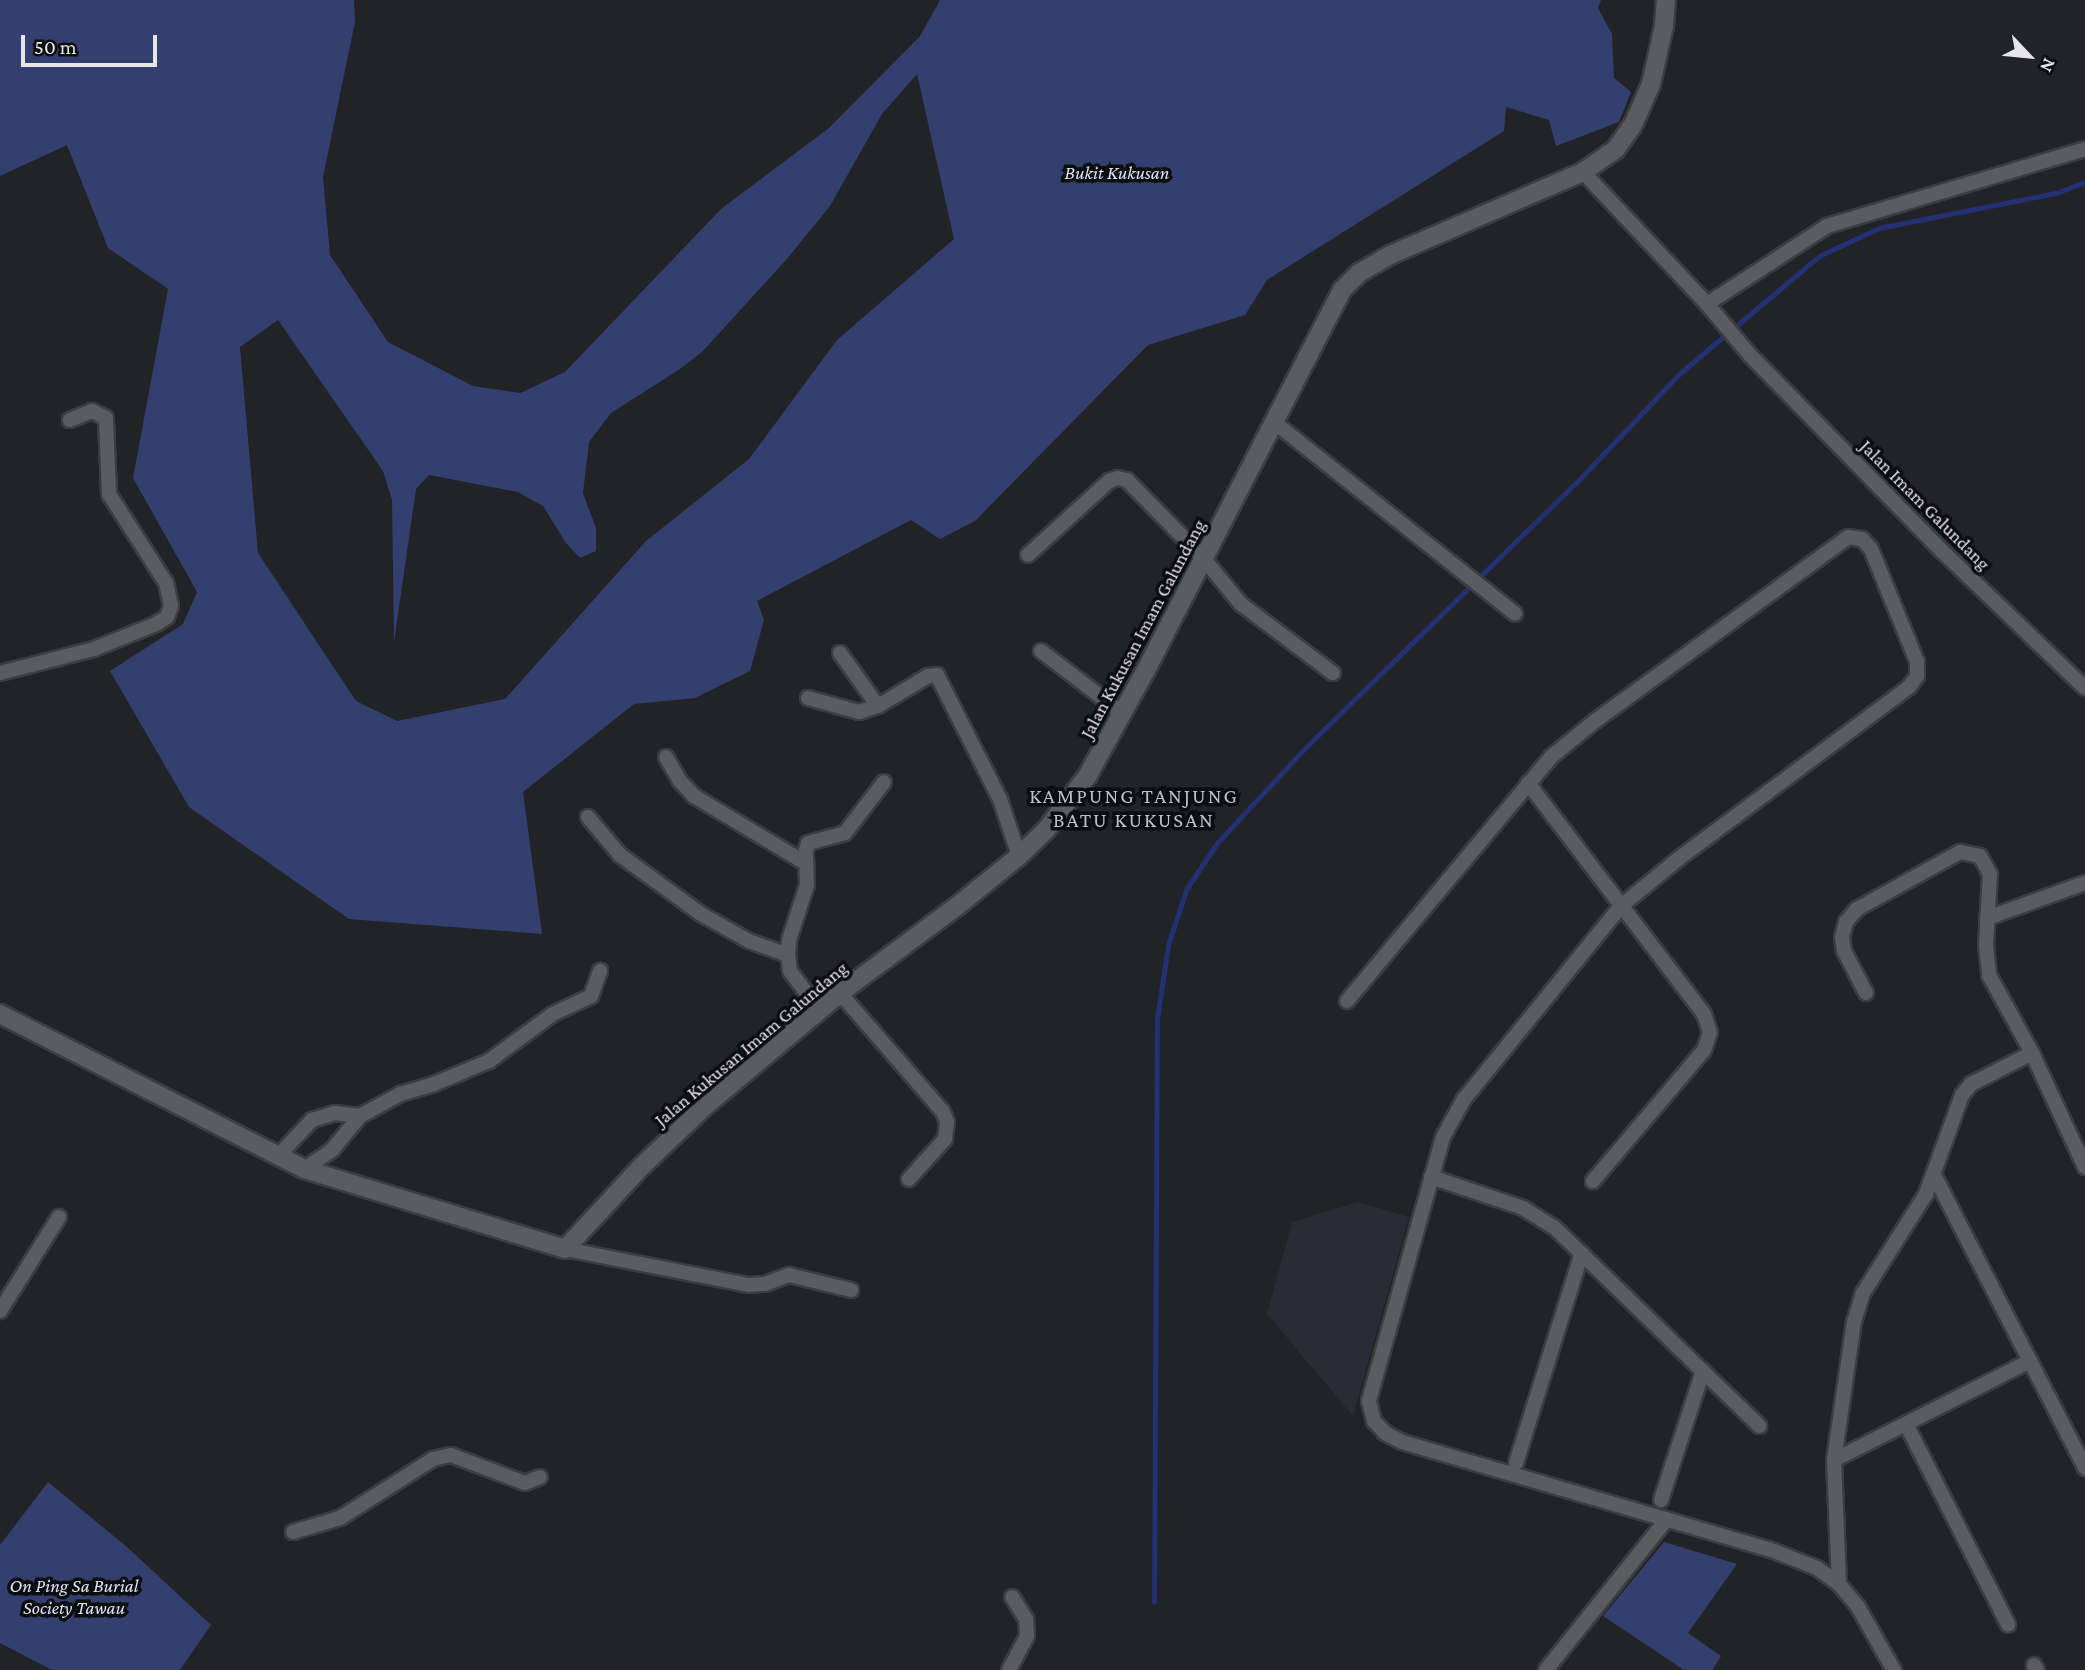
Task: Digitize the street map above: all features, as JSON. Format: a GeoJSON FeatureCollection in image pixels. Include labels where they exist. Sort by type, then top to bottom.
{"type":"FeatureCollection","features":[{"type":"Feature","properties":{"kind":"street","name":"Jalan Kukusan Imam Galundang"},"geometry":{"type":"LineString","coordinates":[[565,1249],[641,1167],[705,1106],[840,993],[1019,856],[1070,801],[1122,713],[1204,559],[1326,314],[1342,290],[1359,273],[1426,237],[1583,172],[1616,149],[1633,125],[1651,84],[1664,26],[1666,0]]}},
{"type":"Feature","properties":{"kind":"street"},"geometry":{"type":"LineString","coordinates":[[1710,307],[1827,226],[2085,149]]}},
{"type":"Feature","properties":{"kind":"street","name":"Jalan Imam Galundang"},"geometry":{"type":"LineString","coordinates":[[1583,172],[1710,307],[1742,345],[1942,551],[2085,688]]}},
{"type":"Feature","properties":{"kind":"street"},"geometry":{"type":"LineString","coordinates":[[0,673],[94,649],[156,624],[167,617],[171,606],[166,583],[109,494],[106,418],[92,411],[70,420]]}},
{"type":"Feature","properties":{"kind":"street"},"geometry":{"type":"LineString","coordinates":[[1274,422],[1515,614]]}},
{"type":"Feature","properties":{"kind":"street"},"geometry":{"type":"LineString","coordinates":[[1028,555],[1109,481],[1118,478],[1127,480],[1204,559],[1241,604],[1333,673]]}},
{"type":"Feature","properties":{"kind":"street"},"geometry":{"type":"LineString","coordinates":[[1347,1001],[1551,757],[1595,721],[1848,537],[1862,539],[1871,549],[1917,662],[1917,676],[1909,687],[1677,860],[1621,906],[1464,1099],[1443,1137],[1369,1401],[1374,1421],[1385,1433],[1402,1442],[1667,1519],[1794,1558],[1817,1568],[1839,1584],[1858,1607],[1894,1670]]}},
{"type":"Feature","properties":{"kind":"street"},"geometry":{"type":"LineString","coordinates":[[1041,651],[1122,713]]}},
{"type":"Feature","properties":{"kind":"street"},"geometry":{"type":"LineString","coordinates":[[840,653],[878,706]]}},
{"type":"Feature","properties":{"kind":"street"},"geometry":{"type":"LineString","coordinates":[[808,698],[859,712],[878,706],[933,674],[941,678],[1000,799],[1019,856]]}},
{"type":"Feature","properties":{"kind":"street"},"geometry":{"type":"LineString","coordinates":[[666,757],[680,781],[694,796],[804,862]]}},
{"type":"Feature","properties":{"kind":"street"},"geometry":{"type":"LineString","coordinates":[[819,1010],[790,971],[788,956],[789,940],[807,885],[804,862],[808,843],[845,833],[884,782]]}},
{"type":"Feature","properties":{"kind":"street"},"geometry":{"type":"LineString","coordinates":[[1528,783],[1704,1014],[1710,1032],[1704,1049],[1593,1181]]}},
{"type":"Feature","properties":{"kind":"street"},"geometry":{"type":"LineString","coordinates":[[589,817],[620,855],[701,914],[749,941],[788,956]]}},
{"type":"Feature","properties":{"kind":"street"},"geometry":{"type":"LineString","coordinates":[[1866,993],[1844,951],[1842,937],[1846,922],[1869,900],[1960,852],[1972,852],[1980,856],[1990,874],[1987,918],[1989,975],[2032,1054],[2085,1167]]}},
{"type":"Feature","properties":{"kind":"street"},"geometry":{"type":"LineString","coordinates":[[1987,918],[2085,883]]}},
{"type":"Feature","properties":{"kind":"street"},"geometry":{"type":"LineString","coordinates":[[304,1169],[332,1150],[360,1116],[400,1094],[434,1084],[506,1050],[544,1020],[591,996],[600,971]]}},
{"type":"Feature","properties":{"kind":"street"},"geometry":{"type":"LineString","coordinates":[[840,993],[943,1112],[947,1122],[945,1139],[909,1179]]}},
{"type":"Feature","properties":{"kind":"street"},"geometry":{"type":"LineString","coordinates":[[0,1014],[304,1169],[565,1249],[749,1284],[765,1284],[789,1275],[851,1290]]}},
{"type":"Feature","properties":{"kind":"street"},"geometry":{"type":"LineString","coordinates":[[1839,1584],[1834,1460],[1854,1322],[1863,1293],[1926,1194],[1962,1095],[1971,1084],[2032,1054]]}},
{"type":"Feature","properties":{"kind":"street"},"geometry":{"type":"LineString","coordinates":[[278,1156],[312,1120],[335,1113],[360,1116]]}},
{"type":"Feature","properties":{"kind":"street"},"geometry":{"type":"LineString","coordinates":[[1934,1175],[2085,1468]]}},
{"type":"Feature","properties":{"kind":"street"},"geometry":{"type":"LineString","coordinates":[[1431,1177],[1539,1216],[1582,1253],[1759,1426]]}},
{"type":"Feature","properties":{"kind":"street"},"geometry":{"type":"LineString","coordinates":[[0,1311],[60,1217]]}},
{"type":"Feature","properties":{"kind":"street"},"geometry":{"type":"LineString","coordinates":[[1516,1463],[1582,1253]]}},
{"type":"Feature","properties":{"kind":"street"},"geometry":{"type":"LineString","coordinates":[[1834,1460],[2030,1361]]}},
{"type":"Feature","properties":{"kind":"street"},"geometry":{"type":"LineString","coordinates":[[1661,1500],[1703,1371]]}},
{"type":"Feature","properties":{"kind":"street"},"geometry":{"type":"LineString","coordinates":[[1906,1424],[2008,1624]]}},
{"type":"Feature","properties":{"kind":"street"},"geometry":{"type":"LineString","coordinates":[[293,1532],[340,1518],[433,1459],[451,1455],[525,1483],[540,1477]]}},
{"type":"Feature","properties":{"kind":"street"},"geometry":{"type":"LineString","coordinates":[[1546,1670],[1667,1519]]}},
{"type":"Feature","properties":{"kind":"street"},"geometry":{"type":"LineString","coordinates":[[1009,1670],[1027,1636],[1026,1619],[1012,1597]]}},
{"type":"Feature","properties":{"kind":"shaded area"},"geometry":{"type":"Polygon","coordinates":[[[1358,1202],[1409,1217],[1353,1416],[1267,1314],[1292,1222],[1358,1202]]]}},
{"type":"Feature","properties":{"kind":"green space","name":"Bukit Kukusan"},"geometry":{"type":"Polygon","coordinates":[[[0,0],[354,0],[355,22],[323,177],[330,255],[388,342],[473,386],[520,393],[565,372],[721,209],[829,128],[920,36],[940,0],[1601,0],[1598,8],[1612,34],[1614,78],[1631,92],[1619,122],[1556,146],[1549,120],[1506,107],[1504,131],[1267,280],[1245,315],[1148,345],[975,521],[940,539],[911,520],[757,601],[764,620],[750,671],[695,698],[634,704],[523,792],[542,934],[349,919],[189,807],[110,671],[183,624],[197,592],[133,478],[168,289],[108,248],[67,145],[0,176],[0,0]],[[917,74],[882,114],[830,206],[786,260],[703,351],[611,413],[589,442],[583,493],[596,528],[596,551],[580,558],[566,543],[543,506],[518,492],[429,475],[416,489],[394,642],[392,500],[383,471],[278,320],[240,347],[258,553],[356,701],[397,721],[505,699],[646,541],[749,459],[837,340],[954,239],[917,74]]]}},
{"type":"Feature","properties":{"kind":"green space","name":"On Ping Sa Burial Society Tawau"},"geometry":{"type":"Polygon","coordinates":[[[48,1482],[127,1547],[211,1625],[180,1670],[52,1670],[0,1643],[0,1545],[48,1482]]]}},
{"type":"Feature","properties":{"kind":"green space"},"geometry":{"type":"Polygon","coordinates":[[[1664,1542],[1737,1564],[1688,1633],[1721,1656],[1712,1670],[1684,1670],[1603,1616],[1664,1542]]]}},
{"type":"Feature","properties":{"kind":"waterway"},"geometry":{"type":"LineString","coordinates":[[1154,1602],[1157,1019],[1168,945],[1187,888],[1217,843],[1304,749],[1576,483],[1679,374],[1819,256],[1879,228],[2056,193],[2085,182]]}},
{"type":"Feature","properties":{"kind":"district","name":"KAMPUNG TANJUNG BATU KUKUSAN"},"geometry":{"type":"Point","coordinates":[1134,808]}}]}
